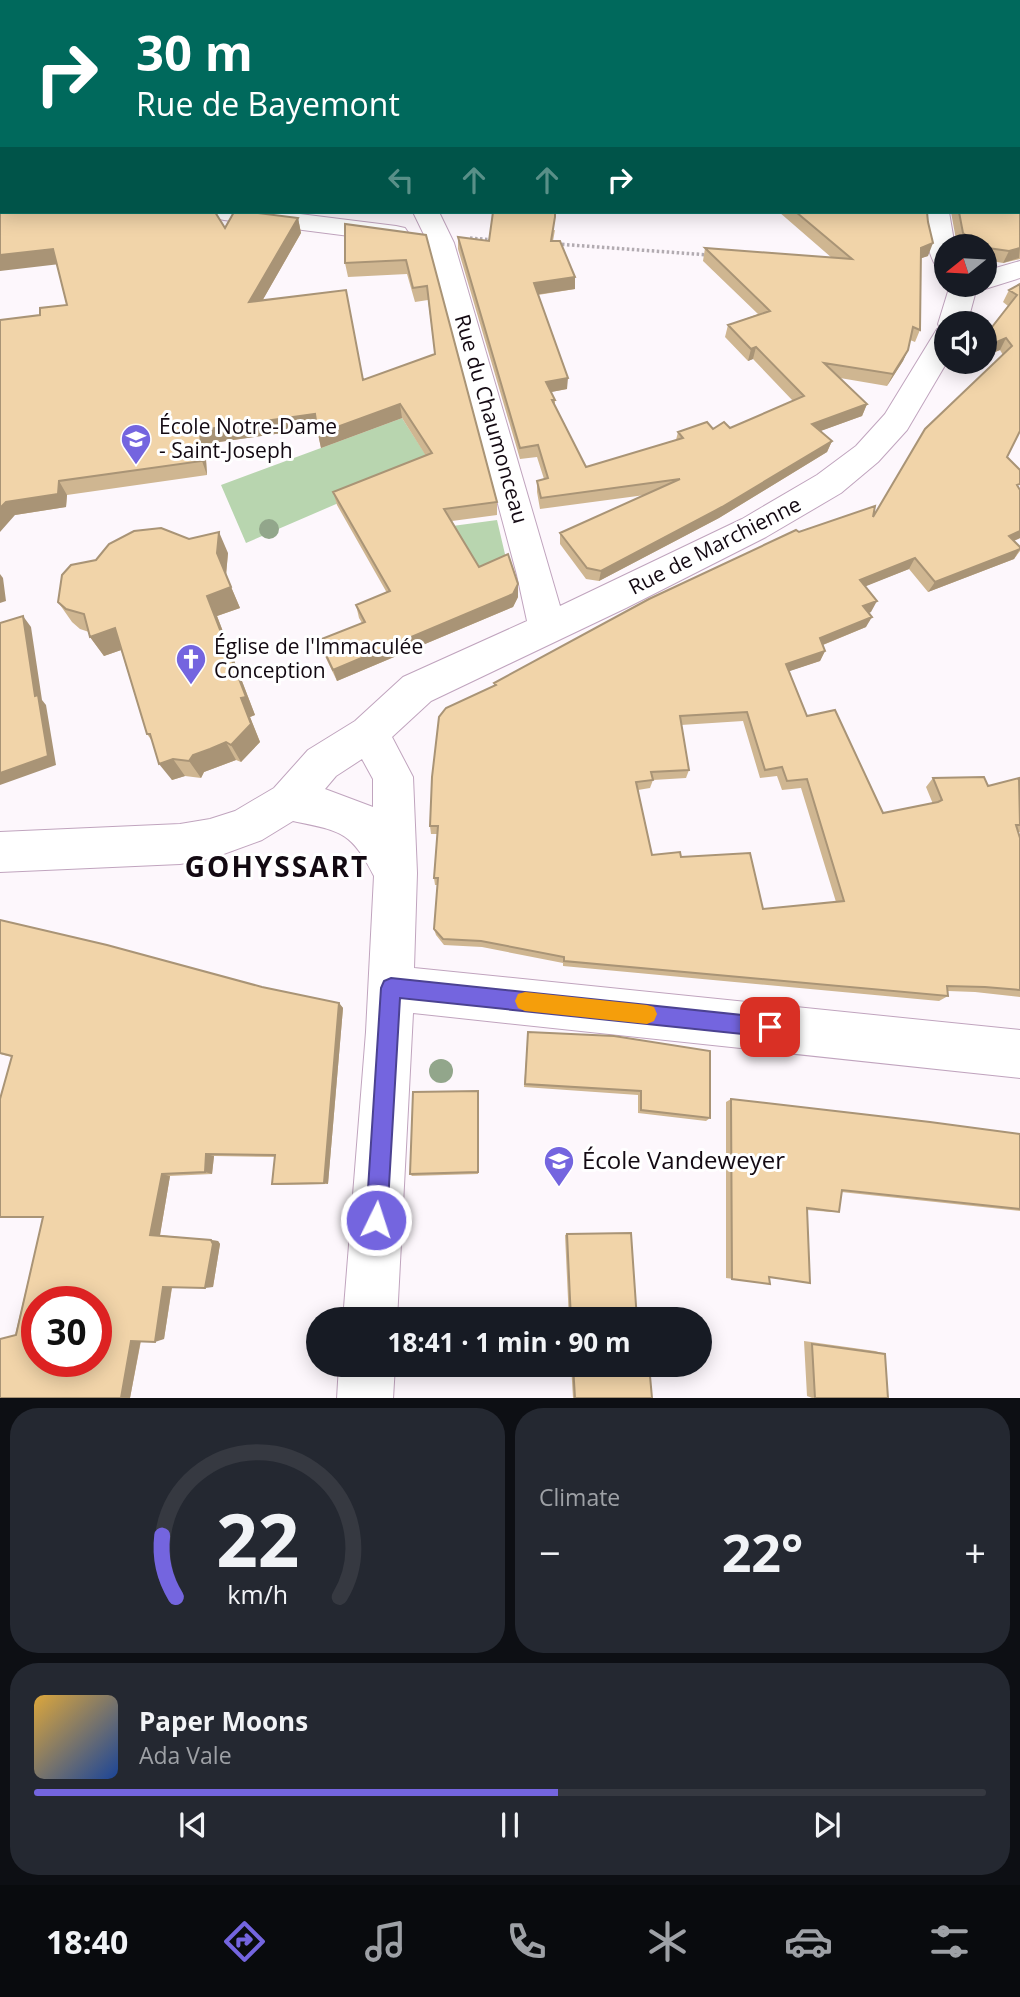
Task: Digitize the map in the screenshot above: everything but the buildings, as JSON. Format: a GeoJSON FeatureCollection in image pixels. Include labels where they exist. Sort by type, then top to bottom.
{"type":"FeatureCollection","features":[{"type":"Feature","properties":{"kind":"street"},"geometry":{"type":"LineString","coordinates":[[239,214],[440,240]]}},
{"type":"Feature","properties":{"kind":"street","name":"Rue du Chaumonceau"},"geometry":{"type":"LineString","coordinates":[[427,214],[440,240],[532,562],[548,629]]}},
{"type":"Feature","properties":{"kind":"street"},"geometry":{"type":"LineString","coordinates":[[936,214],[936,227],[941,234]]}},
{"type":"Feature","properties":{"kind":"street"},"geometry":{"type":"LineString","coordinates":[[998,276],[1020,269]]}},
{"type":"Feature","properties":{"kind":"street","name":"Rue de Marchienne"},"geometry":{"type":"LineString","coordinates":[[0,852],[201,841],[247,826],[289,801],[321,763],[369,733],[417,689],[548,629],[775,517],[846,472],[896,422],[934,358]]}},
{"type":"Feature","properties":{"kind":"street"},"geometry":{"type":"LineString","coordinates":[[369,733],[393,777],[396,873],[371,1307]]}},
{"type":"Feature","properties":{"kind":"street"},"geometry":{"type":"LineString","coordinates":[[289,801],[340,811],[353,817],[370,830],[396,873]]}},
{"type":"Feature","properties":{"kind":"street"},"geometry":{"type":"LineString","coordinates":[[391,988],[1020,1054]]}},
{"type":"Feature","properties":{"kind":"street"},"geometry":{"type":"LineString","coordinates":[[365,1398],[366,1377]]}},
{"type":"Feature","properties":{"kind":"path"},"geometry":{"type":"LineString","coordinates":[[440,240],[502,240]]}},
{"type":"Feature","properties":{"kind":"path"},"geometry":{"type":"LineString","coordinates":[[556,244],[717,255]]}},
{"type":"Feature","properties":{"kind":"green space"},"geometry":{"type":"Polygon","coordinates":[[[402,418],[431,463],[246,543],[221,485],[402,418]]]}},
{"type":"Feature","properties":{"kind":"green space"},"geometry":{"type":"Polygon","coordinates":[[[497,520],[508,567],[480,580],[445,527],[497,520]]]}},
{"type":"Feature","properties":{"kind":"slow traffic"},"geometry":{"type":"LineString","coordinates":[[525,1001],[647,1014]]}},
{"type":"Feature","properties":{"kind":"place","name":"École Notre-Dame - Saint-Joseph"},"geometry":{"type":"Point","coordinates":[136,466]}},
{"type":"Feature","properties":{"kind":"place","name":"Église de l'Immaculée Conception"},"geometry":{"type":"Point","coordinates":[191,686]}},
{"type":"Feature","properties":{"kind":"place","name":"École Vandeweyer"},"geometry":{"type":"Point","coordinates":[559,1188]}},
{"type":"Feature","properties":{"kind":"district","name":"GOHYSSART"},"geometry":{"type":"Point","coordinates":[277,867]}},
{"type":"Feature","properties":{"kind":"route"},"geometry":{"type":"LineString","coordinates":[[376,1220],[391,988],[770,1027]]}}]}
